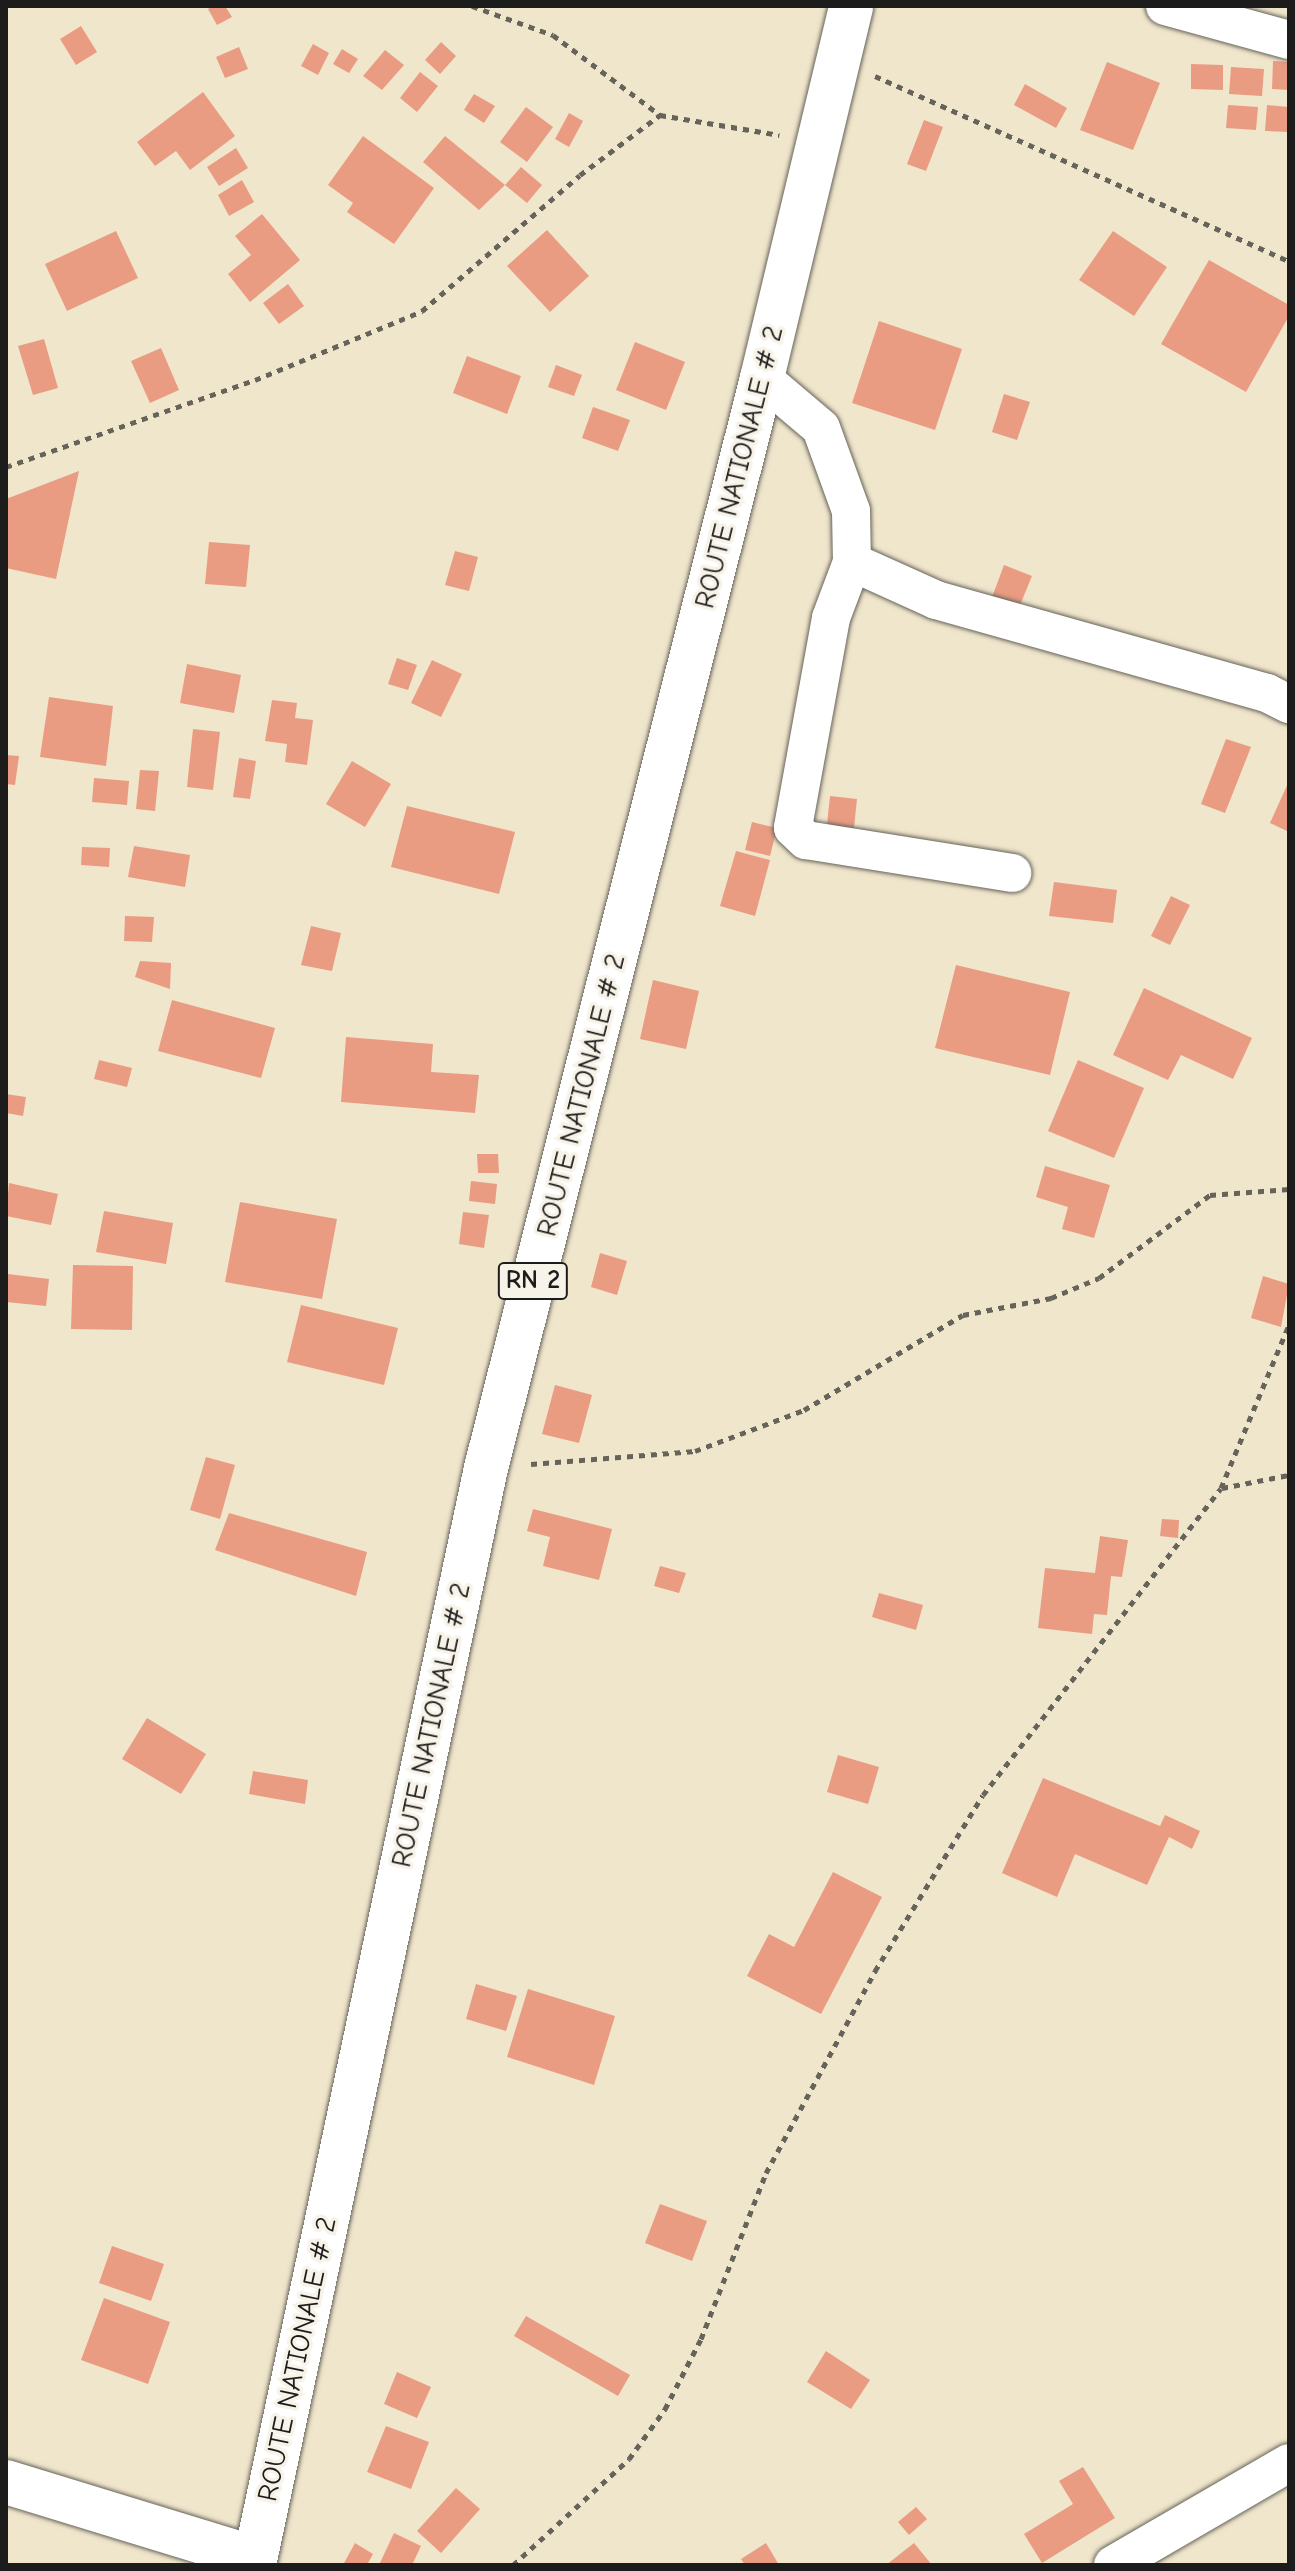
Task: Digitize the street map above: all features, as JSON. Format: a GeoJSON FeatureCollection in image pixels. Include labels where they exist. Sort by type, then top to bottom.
{"type":"FeatureCollection","features":[{"type":"Feature","properties":{"kind":"main road","name":"ROUTE NATIONALE # 2"},"geometry":{"type":"LineString","coordinates":[[258,2563],[486,1468],[762,378],[816,141],[851,6]]}},
{"type":"Feature","properties":{"kind":"main road"},"geometry":{"type":"LineString","coordinates":[[6,2482],[258,2563]]}},
{"type":"Feature","properties":{"kind":"street"},"geometry":{"type":"LineString","coordinates":[[1165,6],[1289,40]]}},
{"type":"Feature","properties":{"kind":"street"},"geometry":{"type":"LineString","coordinates":[[762,378],[821,428],[851,511],[852,562],[831,618],[793,828],[806,840],[1012,873]]}},
{"type":"Feature","properties":{"kind":"street"},"geometry":{"type":"LineString","coordinates":[[852,562],[936,600],[1267,693],[1289,704]]}},
{"type":"Feature","properties":{"kind":"street"},"geometry":{"type":"LineString","coordinates":[[1113,2565],[1289,2463]]}},
{"type":"Feature","properties":{"kind":"path"},"geometry":{"type":"LineString","coordinates":[[472,6],[553,35],[660,115],[816,141]]}},
{"type":"Feature","properties":{"kind":"path"},"geometry":{"type":"LineString","coordinates":[[838,59],[1289,261]]}},
{"type":"Feature","properties":{"kind":"path"},"geometry":{"type":"LineString","coordinates":[[6,467],[255,380],[422,311],[580,175],[660,115]]}},
{"type":"Feature","properties":{"kind":"path"},"geometry":{"type":"LineString","coordinates":[[486,1468],[695,1451],[804,1410],[963,1315],[1051,1298],[1099,1278],[1210,1195],[1289,1189]]}},
{"type":"Feature","properties":{"kind":"path"},"geometry":{"type":"LineString","coordinates":[[513,2565],[629,2459],[665,2409],[701,2339],[766,2173],[884,1957],[983,1795],[1221,1488],[1289,1325]]}},
{"type":"Feature","properties":{"kind":"path"},"geometry":{"type":"LineString","coordinates":[[1221,1488],[1289,1475]]}},
{"type":"Feature","properties":{"kind":"building"},"geometry":{"type":"Polygon","coordinates":[[[225,6],[232,17],[217,25],[208,9],[225,6]]]}},
{"type":"Feature","properties":{"kind":"building"},"geometry":{"type":"Polygon","coordinates":[[[81,26],[97,52],[76,65],[60,39],[81,26]]]}},
{"type":"Feature","properties":{"kind":"building"},"geometry":{"type":"Polygon","coordinates":[[[441,42],[456,56],[440,74],[425,60],[441,42]]]}},
{"type":"Feature","properties":{"kind":"building"},"geometry":{"type":"Polygon","coordinates":[[[313,44],[329,53],[318,75],[301,66],[313,44]]]}},
{"type":"Feature","properties":{"kind":"building"},"geometry":{"type":"Polygon","coordinates":[[[239,47],[248,69],[225,78],[216,57],[239,47]]]}},
{"type":"Feature","properties":{"kind":"building"},"geometry":{"type":"Polygon","coordinates":[[[342,49],[358,59],[349,73],[333,64],[342,49]]]}},
{"type":"Feature","properties":{"kind":"building"},"geometry":{"type":"Polygon","coordinates":[[[385,50],[404,65],[382,90],[363,76],[385,50]]]}},
{"type":"Feature","properties":{"kind":"building"},"geometry":{"type":"Polygon","coordinates":[[[1273,61],[1289,62],[1289,90],[1272,89],[1273,61]]]}},
{"type":"Feature","properties":{"kind":"building"},"geometry":{"type":"Polygon","coordinates":[[[1107,62],[1160,83],[1133,150],[1080,130],[1107,62]]]}},
{"type":"Feature","properties":{"kind":"building"},"geometry":{"type":"Polygon","coordinates":[[[1191,64],[1223,65],[1223,90],[1191,89],[1191,64]]]}},
{"type":"Feature","properties":{"kind":"building"},"geometry":{"type":"Polygon","coordinates":[[[1231,67],[1264,69],[1262,96],[1229,94],[1231,67]]]}},
{"type":"Feature","properties":{"kind":"building"},"geometry":{"type":"Polygon","coordinates":[[[420,72],[438,86],[417,112],[400,98],[420,72]]]}},
{"type":"Feature","properties":{"kind":"building"},"geometry":{"type":"Polygon","coordinates":[[[1025,84],[1067,108],[1056,128],[1014,105],[1025,84]]]}},
{"type":"Feature","properties":{"kind":"building"},"geometry":{"type":"Polygon","coordinates":[[[203,92],[235,136],[190,170],[176,151],[155,166],[137,142],[203,92]]]}},
{"type":"Feature","properties":{"kind":"building"},"geometry":{"type":"Polygon","coordinates":[[[474,94],[495,106],[484,123],[464,110],[474,94]]]}},
{"type":"Feature","properties":{"kind":"building"},"geometry":{"type":"Polygon","coordinates":[[[1228,105],[1258,107],[1256,130],[1226,128],[1228,105]]]}},
{"type":"Feature","properties":{"kind":"building"},"geometry":{"type":"Polygon","coordinates":[[[1267,105],[1289,107],[1289,132],[1265,131],[1267,105]]]}},
{"type":"Feature","properties":{"kind":"building"},"geometry":{"type":"Polygon","coordinates":[[[526,107],[553,127],[527,162],[500,142],[526,107]]]}},
{"type":"Feature","properties":{"kind":"building"},"geometry":{"type":"Polygon","coordinates":[[[569,113],[583,121],[569,147],[555,139],[569,113]]]}},
{"type":"Feature","properties":{"kind":"building"},"geometry":{"type":"Polygon","coordinates":[[[924,120],[943,127],[926,171],[907,164],[924,120]]]}},
{"type":"Feature","properties":{"kind":"building"},"geometry":{"type":"Polygon","coordinates":[[[363,136],[434,188],[394,244],[347,212],[353,203],[328,185],[363,136]]]}},
{"type":"Feature","properties":{"kind":"building"},"geometry":{"type":"Polygon","coordinates":[[[445,136],[505,185],[479,210],[423,162],[445,136]]]}},
{"type":"Feature","properties":{"kind":"building"},"geometry":{"type":"Polygon","coordinates":[[[236,148],[248,168],[219,186],[207,167],[236,148]]]}},
{"type":"Feature","properties":{"kind":"building"},"geometry":{"type":"Polygon","coordinates":[[[521,167],[542,185],[527,203],[505,185],[521,167]]]}},
{"type":"Feature","properties":{"kind":"building"},"geometry":{"type":"Polygon","coordinates":[[[242,180],[254,202],[229,216],[218,195],[242,180]]]}},
{"type":"Feature","properties":{"kind":"building"},"geometry":{"type":"Polygon","coordinates":[[[262,214],[300,260],[250,302],[228,274],[251,255],[235,236],[262,214]]]}},
{"type":"Feature","properties":{"kind":"building"},"geometry":{"type":"Polygon","coordinates":[[[547,230],[589,276],[550,312],[507,266],[547,230]]]}},
{"type":"Feature","properties":{"kind":"building"},"geometry":{"type":"Polygon","coordinates":[[[116,231],[138,278],[67,311],[45,264],[116,231]]]}},
{"type":"Feature","properties":{"kind":"building"},"geometry":{"type":"Polygon","coordinates":[[[1113,231],[1167,267],[1134,316],[1079,280],[1113,231]]]}},
{"type":"Feature","properties":{"kind":"building"},"geometry":{"type":"Polygon","coordinates":[[[1209,260],[1289,305],[1289,316],[1246,392],[1161,344],[1209,260]]]}},
{"type":"Feature","properties":{"kind":"building"},"geometry":{"type":"Polygon","coordinates":[[[288,284],[304,306],[279,324],[263,303],[288,284]]]}},
{"type":"Feature","properties":{"kind":"building"},"geometry":{"type":"Polygon","coordinates":[[[879,321],[962,349],[935,430],[852,403],[879,321]]]}},
{"type":"Feature","properties":{"kind":"building"},"geometry":{"type":"Polygon","coordinates":[[[44,339],[58,388],[33,395],[18,346],[44,339]]]}},
{"type":"Feature","properties":{"kind":"building"},"geometry":{"type":"Polygon","coordinates":[[[635,342],[685,362],[666,410],[616,390],[635,342]]]}},
{"type":"Feature","properties":{"kind":"building"},"geometry":{"type":"Polygon","coordinates":[[[161,348],[179,390],[150,403],[131,361],[161,348]]]}},
{"type":"Feature","properties":{"kind":"building"},"geometry":{"type":"Polygon","coordinates":[[[467,356],[521,376],[507,414],[453,393],[467,356]]]}},
{"type":"Feature","properties":{"kind":"building"},"geometry":{"type":"Polygon","coordinates":[[[556,365],[582,375],[574,396],[548,387],[556,365]]]}},
{"type":"Feature","properties":{"kind":"building"},"geometry":{"type":"Polygon","coordinates":[[[1004,394],[1030,402],[1017,440],[992,432],[1004,394]]]}},
{"type":"Feature","properties":{"kind":"building"},"geometry":{"type":"Polygon","coordinates":[[[593,407],[630,420],[618,451],[582,438],[593,407]]]}},
{"type":"Feature","properties":{"kind":"building"},"geometry":{"type":"Polygon","coordinates":[[[79,471],[56,579],[6,568],[6,499],[79,471]]]}},
{"type":"Feature","properties":{"kind":"building"},"geometry":{"type":"Polygon","coordinates":[[[209,542],[250,545],[246,587],[205,584],[209,542]]]}},
{"type":"Feature","properties":{"kind":"building"},"geometry":{"type":"Polygon","coordinates":[[[455,551],[478,557],[469,591],[445,585],[455,551]]]}},
{"type":"Feature","properties":{"kind":"building"},"geometry":{"type":"Polygon","coordinates":[[[1004,565],[1032,576],[1018,610],[991,600],[1004,565]]]}},
{"type":"Feature","properties":{"kind":"building"},"geometry":{"type":"Polygon","coordinates":[[[397,658],[417,665],[408,690],[388,684],[397,658]]]}},
{"type":"Feature","properties":{"kind":"building"},"geometry":{"type":"Polygon","coordinates":[[[432,660],[462,674],[441,717],[411,703],[432,660]]]}},
{"type":"Feature","properties":{"kind":"building"},"geometry":{"type":"Polygon","coordinates":[[[187,664],[241,675],[234,713],[180,703],[187,664]]]}},
{"type":"Feature","properties":{"kind":"building"},"geometry":{"type":"Polygon","coordinates":[[[49,697],[113,706],[106,766],[40,757],[49,697]]]}},
{"type":"Feature","properties":{"kind":"building"},"geometry":{"type":"Polygon","coordinates":[[[272,700],[297,703],[295,718],[313,720],[307,765],[285,762],[287,744],[265,741],[272,700]]]}},
{"type":"Feature","properties":{"kind":"building"},"geometry":{"type":"Polygon","coordinates":[[[193,729],[220,732],[213,790],[187,787],[193,729]]]}},
{"type":"Feature","properties":{"kind":"building"},"geometry":{"type":"Polygon","coordinates":[[[1226,739],[1251,747],[1225,813],[1201,804],[1226,739]]]}},
{"type":"Feature","properties":{"kind":"building"},"geometry":{"type":"Polygon","coordinates":[[[6,755],[19,756],[15,785],[6,784],[6,755]]]}},
{"type":"Feature","properties":{"kind":"building"},"geometry":{"type":"Polygon","coordinates":[[[239,758],[256,761],[250,799],[233,797],[239,758]]]}},
{"type":"Feature","properties":{"kind":"building"},"geometry":{"type":"Polygon","coordinates":[[[352,761],[391,784],[365,827],[326,804],[352,761]]]}},
{"type":"Feature","properties":{"kind":"building"},"geometry":{"type":"Polygon","coordinates":[[[140,770],[159,771],[155,811],[136,809],[140,770]]]}},
{"type":"Feature","properties":{"kind":"building"},"geometry":{"type":"Polygon","coordinates":[[[94,778],[129,781],[127,805],[92,802],[94,778]]]}},
{"type":"Feature","properties":{"kind":"building"},"geometry":{"type":"Polygon","coordinates":[[[1289,781],[1289,832],[1270,823],[1289,781]]]}},
{"type":"Feature","properties":{"kind":"building"},"geometry":{"type":"Polygon","coordinates":[[[830,796],[857,799],[853,837],[826,834],[830,796]]]}},
{"type":"Feature","properties":{"kind":"building"},"geometry":{"type":"Polygon","coordinates":[[[407,806],[515,832],[499,894],[391,867],[407,806]]]}},
{"type":"Feature","properties":{"kind":"building"},"geometry":{"type":"Polygon","coordinates":[[[752,822],[777,828],[770,856],[745,850],[752,822]]]}},
{"type":"Feature","properties":{"kind":"building"},"geometry":{"type":"Polygon","coordinates":[[[134,846],[190,855],[185,887],[128,877],[134,846]]]}},
{"type":"Feature","properties":{"kind":"building"},"geometry":{"type":"Polygon","coordinates":[[[82,847],[110,848],[109,867],[81,865],[82,847]]]}},
{"type":"Feature","properties":{"kind":"building"},"geometry":{"type":"Polygon","coordinates":[[[736,851],[770,860],[755,916],[720,906],[736,851]]]}},
{"type":"Feature","properties":{"kind":"building"},"geometry":{"type":"Polygon","coordinates":[[[1054,882],[1117,890],[1113,923],[1049,916],[1054,882]]]}},
{"type":"Feature","properties":{"kind":"building"},"geometry":{"type":"Polygon","coordinates":[[[1171,896],[1190,905],[1170,945],[1151,936],[1171,896]]]}},
{"type":"Feature","properties":{"kind":"building"},"geometry":{"type":"Polygon","coordinates":[[[125,916],[154,917],[152,942],[124,941],[125,916]]]}},
{"type":"Feature","properties":{"kind":"building"},"geometry":{"type":"Polygon","coordinates":[[[311,926],[341,933],[332,971],[301,965],[311,926]]]}},
{"type":"Feature","properties":{"kind":"building"},"geometry":{"type":"Polygon","coordinates":[[[140,961],[171,963],[170,989],[135,977],[140,961]]]}},
{"type":"Feature","properties":{"kind":"building"},"geometry":{"type":"Polygon","coordinates":[[[956,965],[1070,992],[1050,1075],[935,1048],[956,965]]]}},
{"type":"Feature","properties":{"kind":"building"},"geometry":{"type":"Polygon","coordinates":[[[653,980],[699,991],[686,1049],[640,1039],[653,980]]]}},
{"type":"Feature","properties":{"kind":"building"},"geometry":{"type":"Polygon","coordinates":[[[1144,988],[1252,1038],[1233,1079],[1181,1055],[1168,1080],[1113,1055],[1144,988]]]}},
{"type":"Feature","properties":{"kind":"building"},"geometry":{"type":"Polygon","coordinates":[[[172,1000],[275,1028],[261,1078],[158,1051],[172,1000]]]}},
{"type":"Feature","properties":{"kind":"building"},"geometry":{"type":"Polygon","coordinates":[[[346,1037],[433,1044],[431,1072],[479,1075],[475,1113],[341,1102],[346,1037]]]}},
{"type":"Feature","properties":{"kind":"building"},"geometry":{"type":"Polygon","coordinates":[[[99,1060],[132,1068],[127,1087],[94,1079],[99,1060]]]}},
{"type":"Feature","properties":{"kind":"building"},"geometry":{"type":"Polygon","coordinates":[[[1078,1060],[1144,1088],[1114,1158],[1048,1131],[1078,1060]]]}},
{"type":"Feature","properties":{"kind":"building"},"geometry":{"type":"Polygon","coordinates":[[[6,1094],[26,1097],[23,1116],[6,1113],[6,1094]]]}},
{"type":"Feature","properties":{"kind":"building"},"geometry":{"type":"Polygon","coordinates":[[[477,1154],[498,1154],[499,1173],[478,1173],[477,1154]]]}},
{"type":"Feature","properties":{"kind":"building"},"geometry":{"type":"Polygon","coordinates":[[[1045,1166],[1110,1185],[1094,1238],[1062,1229],[1068,1207],[1036,1197],[1045,1166]]]}},
{"type":"Feature","properties":{"kind":"building"},"geometry":{"type":"Polygon","coordinates":[[[471,1181],[497,1184],[495,1204],[469,1201],[471,1181]]]}},
{"type":"Feature","properties":{"kind":"building"},"geometry":{"type":"Polygon","coordinates":[[[9,1183],[58,1194],[51,1225],[6,1216],[9,1183]]]}},
{"type":"Feature","properties":{"kind":"building"},"geometry":{"type":"Polygon","coordinates":[[[240,1202],[337,1219],[322,1299],[225,1282],[240,1202]]]}},
{"type":"Feature","properties":{"kind":"building"},"geometry":{"type":"Polygon","coordinates":[[[104,1211],[173,1223],[166,1264],[96,1252],[104,1211]]]}},
{"type":"Feature","properties":{"kind":"building"},"geometry":{"type":"Polygon","coordinates":[[[463,1212],[489,1215],[484,1248],[459,1244],[463,1212]]]}},
{"type":"Feature","properties":{"kind":"building"},"geometry":{"type":"Polygon","coordinates":[[[600,1253],[627,1261],[617,1295],[591,1287],[600,1253]]]}},
{"type":"Feature","properties":{"kind":"building"},"geometry":{"type":"Polygon","coordinates":[[[73,1265],[133,1266],[132,1330],[71,1329],[73,1265]]]}},
{"type":"Feature","properties":{"kind":"building"},"geometry":{"type":"Polygon","coordinates":[[[8,1274],[49,1279],[46,1306],[6,1302],[8,1274]]]}},
{"type":"Feature","properties":{"kind":"building"},"geometry":{"type":"Polygon","coordinates":[[[1263,1276],[1289,1284],[1281,1327],[1251,1318],[1263,1276]]]}},
{"type":"Feature","properties":{"kind":"building"},"geometry":{"type":"Polygon","coordinates":[[[301,1305],[398,1328],[384,1385],[287,1362],[301,1305]]]}},
{"type":"Feature","properties":{"kind":"building"},"geometry":{"type":"Polygon","coordinates":[[[555,1385],[592,1395],[579,1443],[542,1434],[555,1385]]]}},
{"type":"Feature","properties":{"kind":"building"},"geometry":{"type":"Polygon","coordinates":[[[206,1457],[235,1465],[220,1519],[190,1510],[206,1457]]]}},
{"type":"Feature","properties":{"kind":"building"},"geometry":{"type":"Polygon","coordinates":[[[533,1509],[612,1529],[599,1580],[543,1566],[550,1537],[527,1531],[533,1509]]]}},
{"type":"Feature","properties":{"kind":"building"},"geometry":{"type":"Polygon","coordinates":[[[229,1513],[367,1552],[356,1596],[215,1550],[229,1513]]]}},
{"type":"Feature","properties":{"kind":"building"},"geometry":{"type":"Polygon","coordinates":[[[1162,1519],[1179,1520],[1178,1538],[1160,1536],[1162,1519]]]}},
{"type":"Feature","properties":{"kind":"building"},"geometry":{"type":"Polygon","coordinates":[[[1100,1536],[1128,1540],[1122,1577],[1111,1576],[1107,1615],[1094,1614],[1092,1634],[1038,1628],[1045,1568],[1095,1573],[1100,1536]]]}},
{"type":"Feature","properties":{"kind":"building"},"geometry":{"type":"Polygon","coordinates":[[[660,1566],[686,1573],[679,1593],[654,1586],[660,1566]]]}},
{"type":"Feature","properties":{"kind":"building"},"geometry":{"type":"Polygon","coordinates":[[[879,1593],[923,1605],[916,1630],[872,1617],[879,1593]]]}},
{"type":"Feature","properties":{"kind":"building"},"geometry":{"type":"Polygon","coordinates":[[[147,1718],[206,1754],[181,1794],[122,1759],[147,1718]]]}},
{"type":"Feature","properties":{"kind":"building"},"geometry":{"type":"Polygon","coordinates":[[[838,1755],[879,1767],[868,1804],[827,1792],[838,1755]]]}},
{"type":"Feature","properties":{"kind":"building"},"geometry":{"type":"Polygon","coordinates":[[[253,1771],[308,1780],[305,1804],[249,1794],[253,1771]]]}},
{"type":"Feature","properties":{"kind":"building"},"geometry":{"type":"Polygon","coordinates":[[[1043,1778],[1160,1826],[1165,1815],[1200,1831],[1192,1849],[1169,1837],[1147,1885],[1075,1854],[1057,1897],[1002,1873],[1043,1778]]]}},
{"type":"Feature","properties":{"kind":"building"},"geometry":{"type":"Polygon","coordinates":[[[833,1872],[882,1897],[821,2014],[747,1976],[769,1934],[794,1947],[833,1872]]]}},
{"type":"Feature","properties":{"kind":"building"},"geometry":{"type":"Polygon","coordinates":[[[476,1984],[517,1996],[506,2031],[466,2019],[476,1984]]]}},
{"type":"Feature","properties":{"kind":"building"},"geometry":{"type":"Polygon","coordinates":[[[528,1989],[615,2016],[594,2085],[507,2057],[528,1989]]]}},
{"type":"Feature","properties":{"kind":"building"},"geometry":{"type":"Polygon","coordinates":[[[660,2204],[707,2221],[692,2261],[645,2243],[660,2204]]]}},
{"type":"Feature","properties":{"kind":"building"},"geometry":{"type":"Polygon","coordinates":[[[112,2246],[164,2264],[151,2301],[99,2283],[112,2246]]]}},
{"type":"Feature","properties":{"kind":"building"},"geometry":{"type":"Polygon","coordinates":[[[104,2298],[170,2322],[148,2384],[81,2360],[104,2298]]]}},
{"type":"Feature","properties":{"kind":"building"},"geometry":{"type":"Polygon","coordinates":[[[526,2316],[630,2375],[618,2396],[514,2336],[526,2316]]]}},
{"type":"Feature","properties":{"kind":"building"},"geometry":{"type":"Polygon","coordinates":[[[826,2351],[870,2380],[851,2409],[807,2382],[826,2351]]]}},
{"type":"Feature","properties":{"kind":"building"},"geometry":{"type":"Polygon","coordinates":[[[397,2372],[431,2387],[417,2418],[384,2404],[397,2372]]]}},
{"type":"Feature","properties":{"kind":"building"},"geometry":{"type":"Polygon","coordinates":[[[386,2426],[429,2442],[411,2489],[367,2472],[386,2426]]]}},
{"type":"Feature","properties":{"kind":"building"},"geometry":{"type":"Polygon","coordinates":[[[1083,2467],[1115,2518],[1042,2563],[1024,2534],[1073,2504],[1059,2481],[1083,2467]]]}},
{"type":"Feature","properties":{"kind":"building"},"geometry":{"type":"Polygon","coordinates":[[[456,2488],[480,2509],[441,2553],[417,2531],[456,2488]]]}},
{"type":"Feature","properties":{"kind":"building"},"geometry":{"type":"Polygon","coordinates":[[[916,2507],[927,2519],[909,2535],[898,2522],[916,2507]]]}},
{"type":"Feature","properties":{"kind":"building"},"geometry":{"type":"Polygon","coordinates":[[[394,2533],[421,2546],[412,2565],[379,2565],[394,2533]]]}},
{"type":"Feature","properties":{"kind":"building"},"geometry":{"type":"Polygon","coordinates":[[[355,2543],[373,2554],[367,2565],[343,2565],[355,2543]]]}},
{"type":"Feature","properties":{"kind":"building"},"geometry":{"type":"Polygon","coordinates":[[[766,2543],[779,2565],[745,2565],[741,2559],[766,2543]]]}},
{"type":"Feature","properties":{"kind":"building"},"geometry":{"type":"Polygon","coordinates":[[[914,2543],[932,2565],[886,2565],[914,2543]]]}}]}
